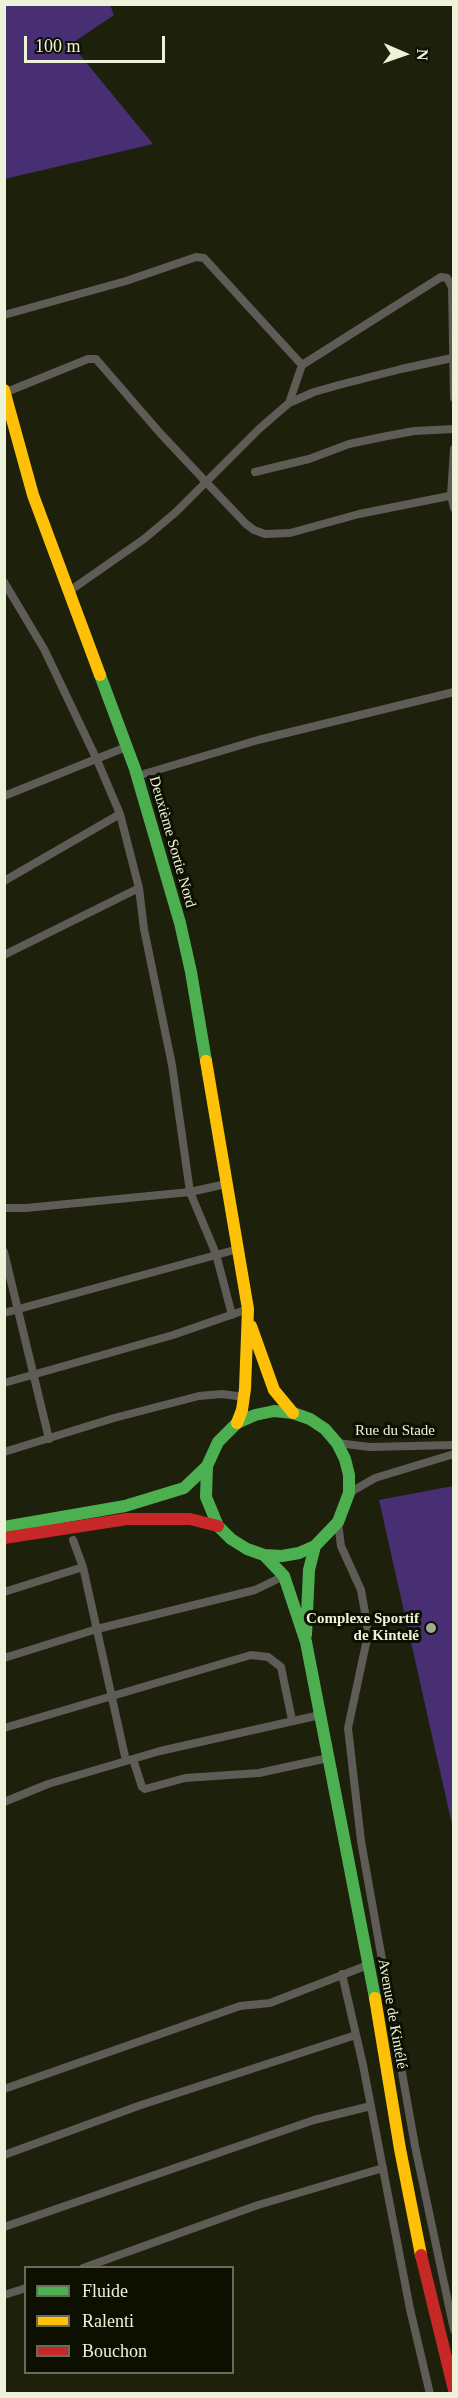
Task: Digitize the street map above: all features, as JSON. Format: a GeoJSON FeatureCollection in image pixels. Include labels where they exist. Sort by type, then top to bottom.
{"type":"FeatureCollection","features":[{"type":"Feature","properties":{"kind":"main road","name":"Deuxième Sortie Nord"},"geometry":{"type":"LineString","coordinates":[[5,392],[33,495],[137,776],[168,880],[188,962],[249,1314],[274,1390],[293,1413]]}},
{"type":"Feature","properties":{"kind":"main road","name":"Deuxième Sortie Nord"},"geometry":{"type":"LineString","coordinates":[[237,1423],[244,1397],[249,1314]]}},
{"type":"Feature","properties":{"kind":"main road"},"geometry":{"type":"LineString","coordinates":[[274,1411],[293,1413],[318,1424],[337,1443],[345,1459],[349,1475],[349,1492],[338,1522],[315,1546],[299,1553],[282,1556],[264,1555],[247,1549],[231,1539],[218,1526],[206,1497],[207,1466],[218,1442],[237,1423],[255,1415],[274,1411]]}},
{"type":"Feature","properties":{"kind":"main road"},"geometry":{"type":"LineString","coordinates":[[4,1527],[116,1507],[165,1494],[184,1488],[207,1466]]}},
{"type":"Feature","properties":{"kind":"main road"},"geometry":{"type":"LineString","coordinates":[[4,1538],[127,1519],[190,1519],[218,1526]]}},
{"type":"Feature","properties":{"kind":"main road","name":"Avenue de Kintélé"},"geometry":{"type":"LineString","coordinates":[[306,1642],[309,1570],[315,1546]]}},
{"type":"Feature","properties":{"kind":"main road","name":"Avenue de Kintélé"},"geometry":{"type":"LineString","coordinates":[[264,1555],[284,1576],[306,1642],[368,1965],[408,2192],[453,2390]]}},
{"type":"Feature","properties":{"kind":"street"},"geometry":{"type":"LineString","coordinates":[[4,315],[126,281],[196,257],[204,258],[302,365]]}},
{"type":"Feature","properties":{"kind":"street"},"geometry":{"type":"LineString","coordinates":[[289,403],[302,365],[441,277],[450,281],[452,286],[453,398]]}},
{"type":"Feature","properties":{"kind":"street"},"geometry":{"type":"LineString","coordinates":[[68,592],[144,539],[176,512],[289,403],[314,392],[339,385],[452,358]]}},
{"type":"Feature","properties":{"kind":"street"},"geometry":{"type":"LineString","coordinates":[[5,392],[88,359],[96,359],[160,433],[254,530],[274,535],[290,533],[406,503],[452,495]]}},
{"type":"Feature","properties":{"kind":"street"},"geometry":{"type":"LineString","coordinates":[[255,472],[309,459],[349,444],[414,431],[453,429]]}},
{"type":"Feature","properties":{"kind":"street"},"geometry":{"type":"LineString","coordinates":[[453,449],[453,508]]}},
{"type":"Feature","properties":{"kind":"street"},"geometry":{"type":"LineString","coordinates":[[4,582],[44,649],[120,814],[139,888],[144,929],[172,1065],[190,1192],[216,1254],[232,1315]]}},
{"type":"Feature","properties":{"kind":"street"},"geometry":{"type":"LineString","coordinates":[[137,776],[258,740],[453,692]]}},
{"type":"Feature","properties":{"kind":"street"},"geometry":{"type":"LineString","coordinates":[[4,796],[126,747]]}},
{"type":"Feature","properties":{"kind":"street"},"geometry":{"type":"LineString","coordinates":[[4,881],[120,814]]}},
{"type":"Feature","properties":{"kind":"street"},"geometry":{"type":"LineString","coordinates":[[4,955],[139,888]]}},
{"type":"Feature","properties":{"kind":"street"},"geometry":{"type":"LineString","coordinates":[[4,1208],[26,1208],[190,1192],[226,1184]]}},
{"type":"Feature","properties":{"kind":"street"},"geometry":{"type":"LineString","coordinates":[[4,1313],[238,1249]]}},
{"type":"Feature","properties":{"kind":"street"},"geometry":{"type":"LineString","coordinates":[[4,1252],[49,1439]]}},
{"type":"Feature","properties":{"kind":"street"},"geometry":{"type":"LineString","coordinates":[[4,1383],[173,1335],[232,1315],[249,1314]]}},
{"type":"Feature","properties":{"kind":"street"},"geometry":{"type":"LineString","coordinates":[[4,1452],[199,1396],[222,1394],[244,1397]]}},
{"type":"Feature","properties":{"kind":"street","name":"Rue du Stade"},"geometry":{"type":"LineString","coordinates":[[337,1443],[370,1447],[453,1445]]}},
{"type":"Feature","properties":{"kind":"street","name":"Rue du Stade"},"geometry":{"type":"LineString","coordinates":[[349,1492],[375,1478],[453,1454]]}},
{"type":"Feature","properties":{"kind":"street"},"geometry":{"type":"LineString","coordinates":[[338,1522],[341,1546],[361,1590],[367,1624],[367,1639],[348,1728],[361,1840],[417,2157],[453,2330]]}},
{"type":"Feature","properties":{"kind":"street"},"geometry":{"type":"LineString","coordinates":[[73,1540],[83,1567],[110,1696],[130,1760],[142,1787],[145,1789],[185,1778],[259,1773],[328,1758]]}},
{"type":"Feature","properties":{"kind":"street"},"geometry":{"type":"LineString","coordinates":[[4,1592],[83,1567]]}},
{"type":"Feature","properties":{"kind":"street"},"geometry":{"type":"LineString","coordinates":[[4,1659],[97,1629],[255,1590],[284,1576]]}},
{"type":"Feature","properties":{"kind":"street"},"geometry":{"type":"LineString","coordinates":[[4,1728],[251,1655],[268,1657],[281,1667],[292,1720]]}},
{"type":"Feature","properties":{"kind":"street"},"geometry":{"type":"LineString","coordinates":[[4,1802],[48,1784],[183,1745],[320,1715]]}},
{"type":"Feature","properties":{"kind":"street"},"geometry":{"type":"LineString","coordinates":[[4,2089],[240,2006],[270,2003],[368,1965]]}},
{"type":"Feature","properties":{"kind":"street"},"geometry":{"type":"LineString","coordinates":[[342,1974],[410,2309],[430,2394]]}},
{"type":"Feature","properties":{"kind":"street"},"geometry":{"type":"LineString","coordinates":[[4,2155],[141,2105],[356,2035]]}},
{"type":"Feature","properties":{"kind":"street"},"geometry":{"type":"LineString","coordinates":[[4,2227],[314,2120],[370,2106]]}},
{"type":"Feature","properties":{"kind":"street"},"geometry":{"type":"LineString","coordinates":[[89,2266],[258,2205],[383,2168]]}},
{"type":"Feature","properties":{"kind":"street"},"geometry":{"type":"LineString","coordinates":[[4,2295],[24,2289]]}},
{"type":"Feature","properties":{"kind":"shaded area"},"geometry":{"type":"Polygon","coordinates":[[[4,5],[110,5],[114,15],[71,44],[153,144],[5,179],[4,5]]]}},
{"type":"Feature","properties":{"kind":"shaded area","name":"Complexe Sportif de Kintelé"},"geometry":{"type":"Polygon","coordinates":[[[454,1486],[453,1829],[379,1500],[454,1486]]]}},
{"type":"Feature","properties":{"kind":"traffic: fast"},"geometry":{"type":"LineString","coordinates":[[100,675],[135,769],[180,923],[206,1061]]}},
{"type":"Feature","properties":{"kind":"traffic: fast"},"geometry":{"type":"LineString","coordinates":[[4,1527],[125,1506],[184,1488],[207,1466],[218,1442],[237,1423],[255,1415],[274,1411],[293,1413],[310,1419],[325,1429],[337,1443],[345,1459],[349,1475],[349,1493],[338,1522],[315,1546],[299,1553],[282,1556],[264,1555],[247,1549],[231,1539],[218,1526],[206,1497],[207,1466]]}},
{"type":"Feature","properties":{"kind":"traffic: fast"},"geometry":{"type":"LineString","coordinates":[[306,1635],[309,1570],[315,1546]]}},
{"type":"Feature","properties":{"kind":"traffic: fast"},"geometry":{"type":"LineString","coordinates":[[264,1555],[284,1576],[306,1642],[375,1998]]}},
{"type":"Feature","properties":{"kind":"traffic: slow"},"geometry":{"type":"LineString","coordinates":[[4,390],[33,495],[100,675]]}},
{"type":"Feature","properties":{"kind":"traffic: slow"},"geometry":{"type":"LineString","coordinates":[[206,1061],[248,1309],[245,1389],[242,1410],[237,1423]]}},
{"type":"Feature","properties":{"kind":"traffic: slow"},"geometry":{"type":"LineString","coordinates":[[251,1326],[274,1390],[293,1413]]}},
{"type":"Feature","properties":{"kind":"traffic: slow"},"geometry":{"type":"LineString","coordinates":[[375,1998],[400,2149],[421,2255]]}},
{"type":"Feature","properties":{"kind":"traffic: jam"},"geometry":{"type":"LineString","coordinates":[[4,1538],[127,1519],[190,1519],[218,1526]]}},
{"type":"Feature","properties":{"kind":"traffic: jam"},"geometry":{"type":"LineString","coordinates":[[421,2255],[454,2390]]}},
{"type":"Feature","properties":{"kind":"place","name":"Complexe Sportif de Kintelé"},"geometry":{"type":"Point","coordinates":[431,1628]}}]}
